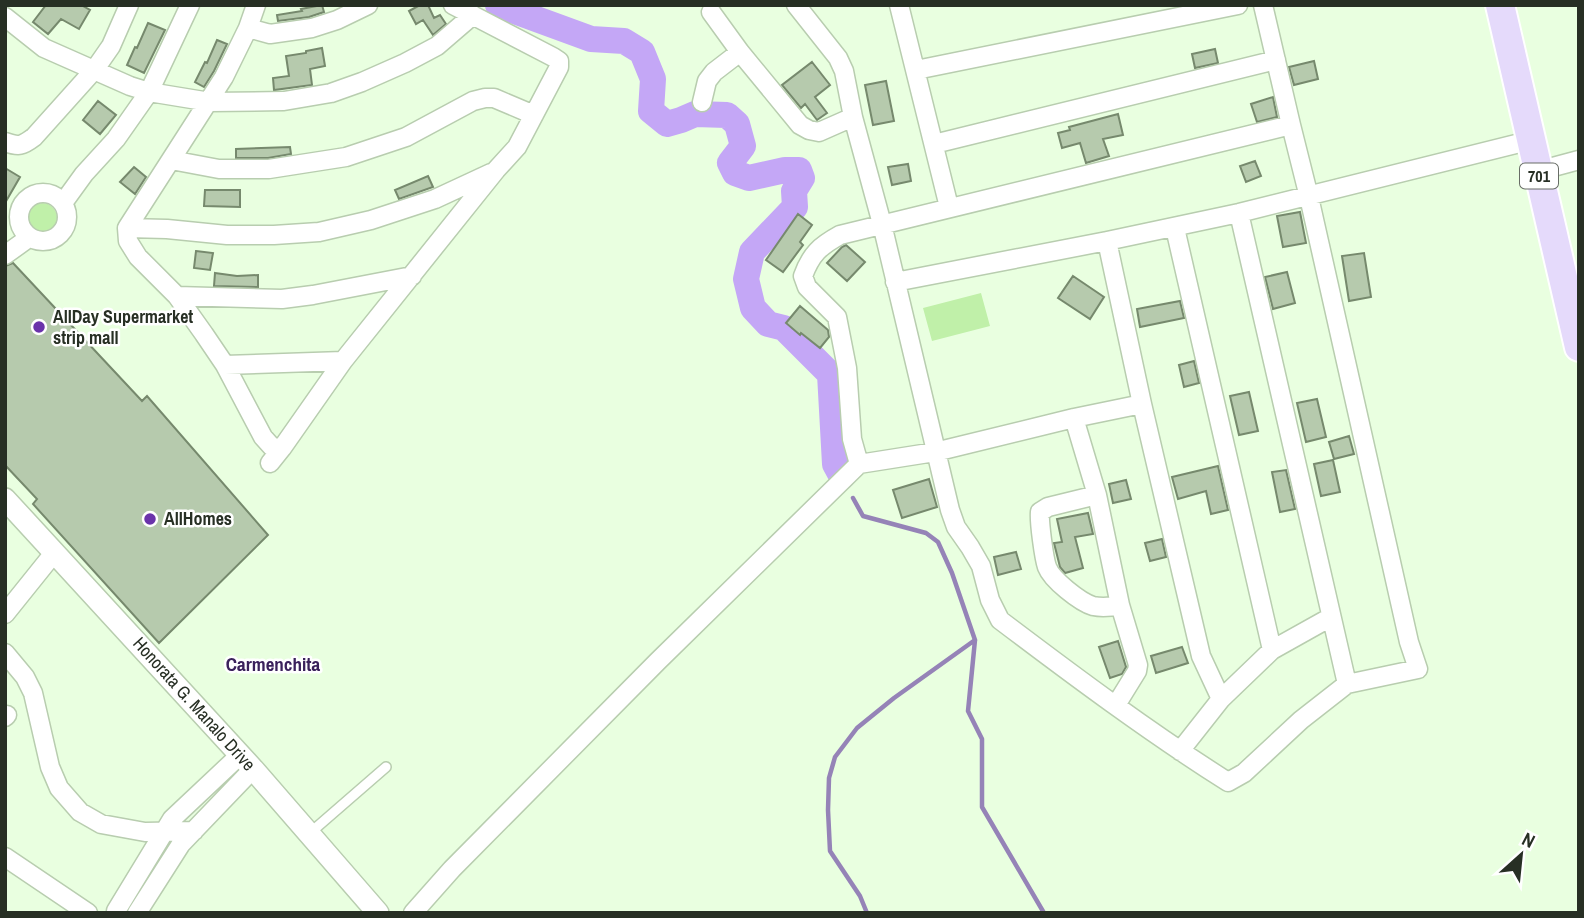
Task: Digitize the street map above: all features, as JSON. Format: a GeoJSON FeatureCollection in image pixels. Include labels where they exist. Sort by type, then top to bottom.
{"type":"FeatureCollection","features":[{"type":"Feature","properties":{"kind":"main road","name":"701"},"geometry":{"type":"LineString","coordinates":[[1500,5],[1579,347]]}},
{"type":"Feature","properties":{"kind":"street"},"geometry":{"type":"LineString","coordinates":[[63,202],[83,174],[116,139],[149,92],[190,5]]}},
{"type":"Feature","properties":{"kind":"street"},"geometry":{"type":"LineString","coordinates":[[256,5],[248,29],[225,77],[127,228],[128,241],[138,257],[177,296],[225,365],[263,437],[272,447],[282,448]]}},
{"type":"Feature","properties":{"kind":"street"},"geometry":{"type":"LineString","coordinates":[[248,29],[270,34],[312,28],[368,5]]}},
{"type":"Feature","properties":{"kind":"street"},"geometry":{"type":"LineString","coordinates":[[270,463],[342,361],[517,147],[559,67],[559,61],[553,57],[453,5]]}},
{"type":"Feature","properties":{"kind":"street"},"geometry":{"type":"LineString","coordinates":[[899,5],[949,207]]}},
{"type":"Feature","properties":{"kind":"street"},"geometry":{"type":"LineString","coordinates":[[916,70],[1238,5]]}},
{"type":"Feature","properties":{"kind":"street"},"geometry":{"type":"LineString","coordinates":[[801,7],[838,58],[844,71],[950,510],[956,527],[981,566],[990,600],[1000,620],[1180,751],[1228,782],[1244,773],[1301,720],[1347,684],[1418,669],[1406,629],[1263,5]]}},
{"type":"Feature","properties":{"kind":"street"},"geometry":{"type":"LineString","coordinates":[[5,142],[17,146],[34,137],[95,69],[111,46],[122,7]]}},
{"type":"Feature","properties":{"kind":"street"},"geometry":{"type":"LineString","coordinates":[[711,12],[800,125],[818,132],[853,117]]}},
{"type":"Feature","properties":{"kind":"street"},"geometry":{"type":"LineString","coordinates":[[5,17],[44,48],[149,92],[209,102],[284,101],[331,93],[384,72],[437,46],[472,15]]}},
{"type":"Feature","properties":{"kind":"street"},"geometry":{"type":"LineString","coordinates":[[702,102],[707,81],[714,72],[740,52]]}},
{"type":"Feature","properties":{"kind":"street"},"geometry":{"type":"LineString","coordinates":[[934,144],[1276,60]]}},
{"type":"Feature","properties":{"kind":"street"},"geometry":{"type":"LineString","coordinates":[[171,160],[219,169],[269,169],[346,157],[406,137],[485,97],[494,98],[534,115]]}},
{"type":"Feature","properties":{"kind":"street"},"geometry":{"type":"LineString","coordinates":[[859,464],[852,439],[847,368],[837,317],[807,287],[803,275],[820,247],[839,235],[1291,125]]}},
{"type":"Feature","properties":{"kind":"street"},"geometry":{"type":"LineString","coordinates":[[895,282],[1175,228],[1532,140]]}},
{"type":"Feature","properties":{"kind":"street"},"geometry":{"type":"LineString","coordinates":[[1538,171],[1579,160]]}},
{"type":"Feature","properties":{"kind":"street"},"geometry":{"type":"LineString","coordinates":[[127,228],[227,235],[319,232],[371,220],[435,199],[496,170]]}},
{"type":"Feature","properties":{"kind":"street"},"geometry":{"type":"LineString","coordinates":[[37,193],[51,194],[63,202],[68,219],[61,234],[54,239],[37,241],[21,228],[12,227],[20,207],[30,196],[37,193]]}},
{"type":"Feature","properties":{"kind":"street"},"geometry":{"type":"LineString","coordinates":[[1240,213],[1347,684]]}},
{"type":"Feature","properties":{"kind":"street"},"geometry":{"type":"LineString","coordinates":[[1175,228],[1272,650]]}},
{"type":"Feature","properties":{"kind":"street"},"geometry":{"type":"LineString","coordinates":[[5,255],[30,237]]}},
{"type":"Feature","properties":{"kind":"street"},"geometry":{"type":"LineString","coordinates":[[1107,241],[1201,656],[1221,699]]}},
{"type":"Feature","properties":{"kind":"street"},"geometry":{"type":"LineString","coordinates":[[177,296],[282,299],[412,276]]}},
{"type":"Feature","properties":{"kind":"street"},"geometry":{"type":"LineString","coordinates":[[225,365],[342,361]]}},
{"type":"Feature","properties":{"kind":"street"},"geometry":{"type":"LineString","coordinates":[[413,913],[481,839],[859,464],[935,452],[1142,404]]}},
{"type":"Feature","properties":{"kind":"street"},"geometry":{"type":"LineString","coordinates":[[1074,418],[1097,495],[1120,605],[1138,665],[1116,705]]}},
{"type":"Feature","properties":{"kind":"street"},"geometry":{"type":"LineString","coordinates":[[1097,495],[1048,507],[1040,512],[1048,569],[1080,600],[1091,606],[1105,608],[1120,605]]}},
{"type":"Feature","properties":{"kind":"street","name":"Honorata G. Manalo Drive"},"geometry":{"type":"LineString","coordinates":[[7,505],[246,762],[378,913]]}},
{"type":"Feature","properties":{"kind":"street"},"geometry":{"type":"LineString","coordinates":[[5,614],[54,553]]}},
{"type":"Feature","properties":{"kind":"street"},"geometry":{"type":"LineString","coordinates":[[1180,751],[1221,699],[1272,650],[1331,617]]}},
{"type":"Feature","properties":{"kind":"street"},"geometry":{"type":"LineString","coordinates":[[5,653],[25,677],[33,693],[50,767],[59,788],[80,812],[101,824],[145,832],[194,831]]}},
{"type":"Feature","properties":{"kind":"street"},"geometry":{"type":"LineString","coordinates":[[137,913],[181,844],[194,831],[246,762]]}},
{"type":"Feature","properties":{"kind":"street"},"geometry":{"type":"LineString","coordinates":[[116,912],[172,819],[246,762]]}},
{"type":"Feature","properties":{"kind":"street"},"geometry":{"type":"LineString","coordinates":[[5,856],[88,913]]}},
{"type":"Feature","properties":{"kind":"lane"},"geometry":{"type":"LineString","coordinates":[[310,833],[386,767]]}},
{"type":"Feature","properties":{"kind":"green space"},"geometry":{"type":"Polygon","coordinates":[[[42,203],[53,207],[57,218],[53,229],[42,233],[31,229],[27,218],[31,207],[42,203]]]}},
{"type":"Feature","properties":{"kind":"green space"},"geometry":{"type":"Polygon","coordinates":[[[981,293],[990,326],[932,341],[923,308],[981,293]]]}},
{"type":"Feature","properties":{"kind":"building"},"geometry":{"type":"Polygon","coordinates":[[[46,5],[81,5],[90,10],[79,29],[61,19],[48,34],[33,22],[46,5]]]}},
{"type":"Feature","properties":{"kind":"building"},"geometry":{"type":"Polygon","coordinates":[[[322,5],[324,12],[278,21],[277,15],[322,5]]]}},
{"type":"Feature","properties":{"kind":"building"},"geometry":{"type":"Polygon","coordinates":[[[420,5],[428,5],[434,18],[440,15],[446,24],[433,35],[423,20],[416,24],[409,11],[420,5]]]}},
{"type":"Feature","properties":{"kind":"building"},"geometry":{"type":"Polygon","coordinates":[[[148,23],[165,30],[144,73],[127,65],[148,23]]]}},
{"type":"Feature","properties":{"kind":"building"},"geometry":{"type":"Polygon","coordinates":[[[217,40],[227,44],[204,87],[195,82],[217,40]]]}},
{"type":"Feature","properties":{"kind":"building"},"geometry":{"type":"Polygon","coordinates":[[[322,48],[325,66],[310,69],[312,85],[274,90],[273,78],[289,76],[286,56],[322,48]]]}},
{"type":"Feature","properties":{"kind":"building"},"geometry":{"type":"Polygon","coordinates":[[[1215,49],[1218,63],[1195,68],[1192,54],[1215,49]]]}},
{"type":"Feature","properties":{"kind":"building"},"geometry":{"type":"Polygon","coordinates":[[[1314,61],[1318,79],[1294,85],[1289,67],[1314,61]]]}},
{"type":"Feature","properties":{"kind":"building"},"geometry":{"type":"Polygon","coordinates":[[[812,62],[830,85],[815,97],[827,113],[817,120],[805,104],[801,108],[782,85],[812,62]]]}},
{"type":"Feature","properties":{"kind":"building"},"geometry":{"type":"Polygon","coordinates":[[[886,81],[894,121],[873,125],[865,85],[886,81]]]}},
{"type":"Feature","properties":{"kind":"building"},"geometry":{"type":"Polygon","coordinates":[[[1273,97],[1277,117],[1257,122],[1251,104],[1273,97]]]}},
{"type":"Feature","properties":{"kind":"building"},"geometry":{"type":"Polygon","coordinates":[[[98,101],[116,115],[100,134],[83,120],[98,101]]]}},
{"type":"Feature","properties":{"kind":"building"},"geometry":{"type":"Polygon","coordinates":[[[1118,114],[1123,135],[1103,139],[1109,156],[1086,163],[1080,143],[1062,148],[1058,133],[1070,130],[1069,127],[1118,114]]]}},
{"type":"Feature","properties":{"kind":"building"},"geometry":{"type":"Polygon","coordinates":[[[290,147],[291,154],[268,158],[236,158],[236,149],[290,147]]]}},
{"type":"Feature","properties":{"kind":"building"},"geometry":{"type":"Polygon","coordinates":[[[1255,161],[1261,176],[1246,182],[1240,166],[1255,161]]]}},
{"type":"Feature","properties":{"kind":"building"},"geometry":{"type":"Polygon","coordinates":[[[908,164],[911,181],[892,185],[888,167],[908,164]]]}},
{"type":"Feature","properties":{"kind":"building"},"geometry":{"type":"Polygon","coordinates":[[[134,167],[146,177],[135,194],[120,182],[134,167]]]}},
{"type":"Feature","properties":{"kind":"building"},"geometry":{"type":"Polygon","coordinates":[[[5,168],[20,177],[5,203],[5,168]]]}},
{"type":"Feature","properties":{"kind":"building"},"geometry":{"type":"Polygon","coordinates":[[[428,176],[433,187],[399,199],[395,190],[428,176]]]}},
{"type":"Feature","properties":{"kind":"building"},"geometry":{"type":"Polygon","coordinates":[[[205,190],[240,190],[240,207],[204,206],[205,190]]]}},
{"type":"Feature","properties":{"kind":"building"},"geometry":{"type":"Polygon","coordinates":[[[1300,212],[1306,243],[1283,247],[1277,216],[1300,212]]]}},
{"type":"Feature","properties":{"kind":"building"},"geometry":{"type":"Polygon","coordinates":[[[798,214],[812,225],[800,242],[803,245],[783,272],[766,260],[798,214]]]}},
{"type":"Feature","properties":{"kind":"building"},"geometry":{"type":"Polygon","coordinates":[[[846,245],[865,262],[847,281],[827,263],[846,245]]]}},
{"type":"Feature","properties":{"kind":"building"},"geometry":{"type":"Polygon","coordinates":[[[196,251],[213,253],[210,270],[194,268],[196,251]]]}},
{"type":"Feature","properties":{"kind":"building"},"geometry":{"type":"Polygon","coordinates":[[[1364,253],[1371,297],[1349,301],[1342,256],[1364,253]]]}},
{"type":"Feature","properties":{"kind":"building","name":"AllHomes"},"geometry":{"type":"Polygon","coordinates":[[[13,263],[142,401],[147,396],[268,535],[159,643],[33,504],[37,499],[5,465],[5,266],[13,263]]]}},
{"type":"Feature","properties":{"kind":"building"},"geometry":{"type":"Polygon","coordinates":[[[1287,272],[1295,303],[1273,309],[1265,277],[1287,272]]]}},
{"type":"Feature","properties":{"kind":"building"},"geometry":{"type":"Polygon","coordinates":[[[215,273],[258,275],[258,287],[214,286],[215,273]]]}},
{"type":"Feature","properties":{"kind":"building"},"geometry":{"type":"Polygon","coordinates":[[[1073,276],[1104,297],[1090,319],[1058,298],[1073,276]]]}},
{"type":"Feature","properties":{"kind":"building"},"geometry":{"type":"Polygon","coordinates":[[[1180,301],[1184,318],[1140,327],[1137,309],[1180,301]]]}},
{"type":"Feature","properties":{"kind":"building"},"geometry":{"type":"Polygon","coordinates":[[[800,306],[828,330],[829,337],[820,348],[786,323],[800,306]]]}},
{"type":"Feature","properties":{"kind":"building"},"geometry":{"type":"Polygon","coordinates":[[[1194,361],[1199,383],[1184,387],[1179,365],[1194,361]]]}},
{"type":"Feature","properties":{"kind":"building"},"geometry":{"type":"Polygon","coordinates":[[[1249,392],[1258,431],[1239,435],[1230,396],[1249,392]]]}},
{"type":"Feature","properties":{"kind":"building"},"geometry":{"type":"Polygon","coordinates":[[[1317,399],[1326,437],[1306,442],[1297,403],[1317,399]]]}},
{"type":"Feature","properties":{"kind":"building"},"geometry":{"type":"Polygon","coordinates":[[[1349,436],[1354,454],[1334,459],[1329,442],[1349,436]]]}},
{"type":"Feature","properties":{"kind":"building"},"geometry":{"type":"Polygon","coordinates":[[[1333,460],[1340,492],[1321,496],[1314,464],[1333,460]]]}},
{"type":"Feature","properties":{"kind":"building"},"geometry":{"type":"Polygon","coordinates":[[[1218,466],[1228,510],[1211,514],[1206,491],[1178,499],[1172,477],[1218,466]]]}},
{"type":"Feature","properties":{"kind":"building"},"geometry":{"type":"Polygon","coordinates":[[[1286,470],[1295,509],[1280,512],[1272,472],[1286,470]]]}},
{"type":"Feature","properties":{"kind":"building"},"geometry":{"type":"Polygon","coordinates":[[[929,479],[937,507],[902,518],[893,490],[929,479]]]}},
{"type":"Feature","properties":{"kind":"building"},"geometry":{"type":"Polygon","coordinates":[[[1126,480],[1131,499],[1113,503],[1109,484],[1126,480]]]}},
{"type":"Feature","properties":{"kind":"building"},"geometry":{"type":"Polygon","coordinates":[[[1088,513],[1093,534],[1075,537],[1083,568],[1065,573],[1060,567],[1054,543],[1062,542],[1057,519],[1088,513]]]}},
{"type":"Feature","properties":{"kind":"building"},"geometry":{"type":"Polygon","coordinates":[[[1162,539],[1166,557],[1150,561],[1145,543],[1162,539]]]}},
{"type":"Feature","properties":{"kind":"building"},"geometry":{"type":"Polygon","coordinates":[[[1016,552],[1021,569],[998,575],[994,557],[1016,552]]]}},
{"type":"Feature","properties":{"kind":"building"},"geometry":{"type":"Polygon","coordinates":[[[1118,641],[1126,667],[1122,674],[1110,678],[1099,647],[1118,641]]]}},
{"type":"Feature","properties":{"kind":"building"},"geometry":{"type":"Polygon","coordinates":[[[1182,647],[1188,663],[1156,673],[1151,656],[1182,647]]]}},
{"type":"Feature","properties":{"kind":"waterway"},"geometry":{"type":"LineString","coordinates":[[498,5],[591,39],[624,41],[642,52],[653,79],[651,111],[667,124],[695,114],[727,115],[737,124],[743,146],[730,163],[735,173],[749,178],[785,170],[799,170],[802,178],[794,191],[795,207],[752,252],[746,279],[753,308],[768,324],[784,328],[830,374],[835,464],[842,477]]}},
{"type":"Feature","properties":{"kind":"waterway"},"geometry":{"type":"LineString","coordinates":[[853,498],[863,516],[926,533],[938,542],[952,573],[975,640],[968,711],[982,739],[982,807],[1044,913]]}},
{"type":"Feature","properties":{"kind":"waterway"},"geometry":{"type":"LineString","coordinates":[[867,913],[860,896],[830,851],[829,778],[835,757],[857,728],[975,640]]}},
{"type":"Feature","properties":{"kind":"place","name":"AllDay Supermarket strip mall"},"geometry":{"type":"Point","coordinates":[39,327]}},
{"type":"Feature","properties":{"kind":"place","name":"AllHomes"},"geometry":{"type":"Point","coordinates":[150,519]}},
{"type":"Feature","properties":{"kind":"district","name":"Carmenchita"},"geometry":{"type":"Point","coordinates":[273,664]}}]}
